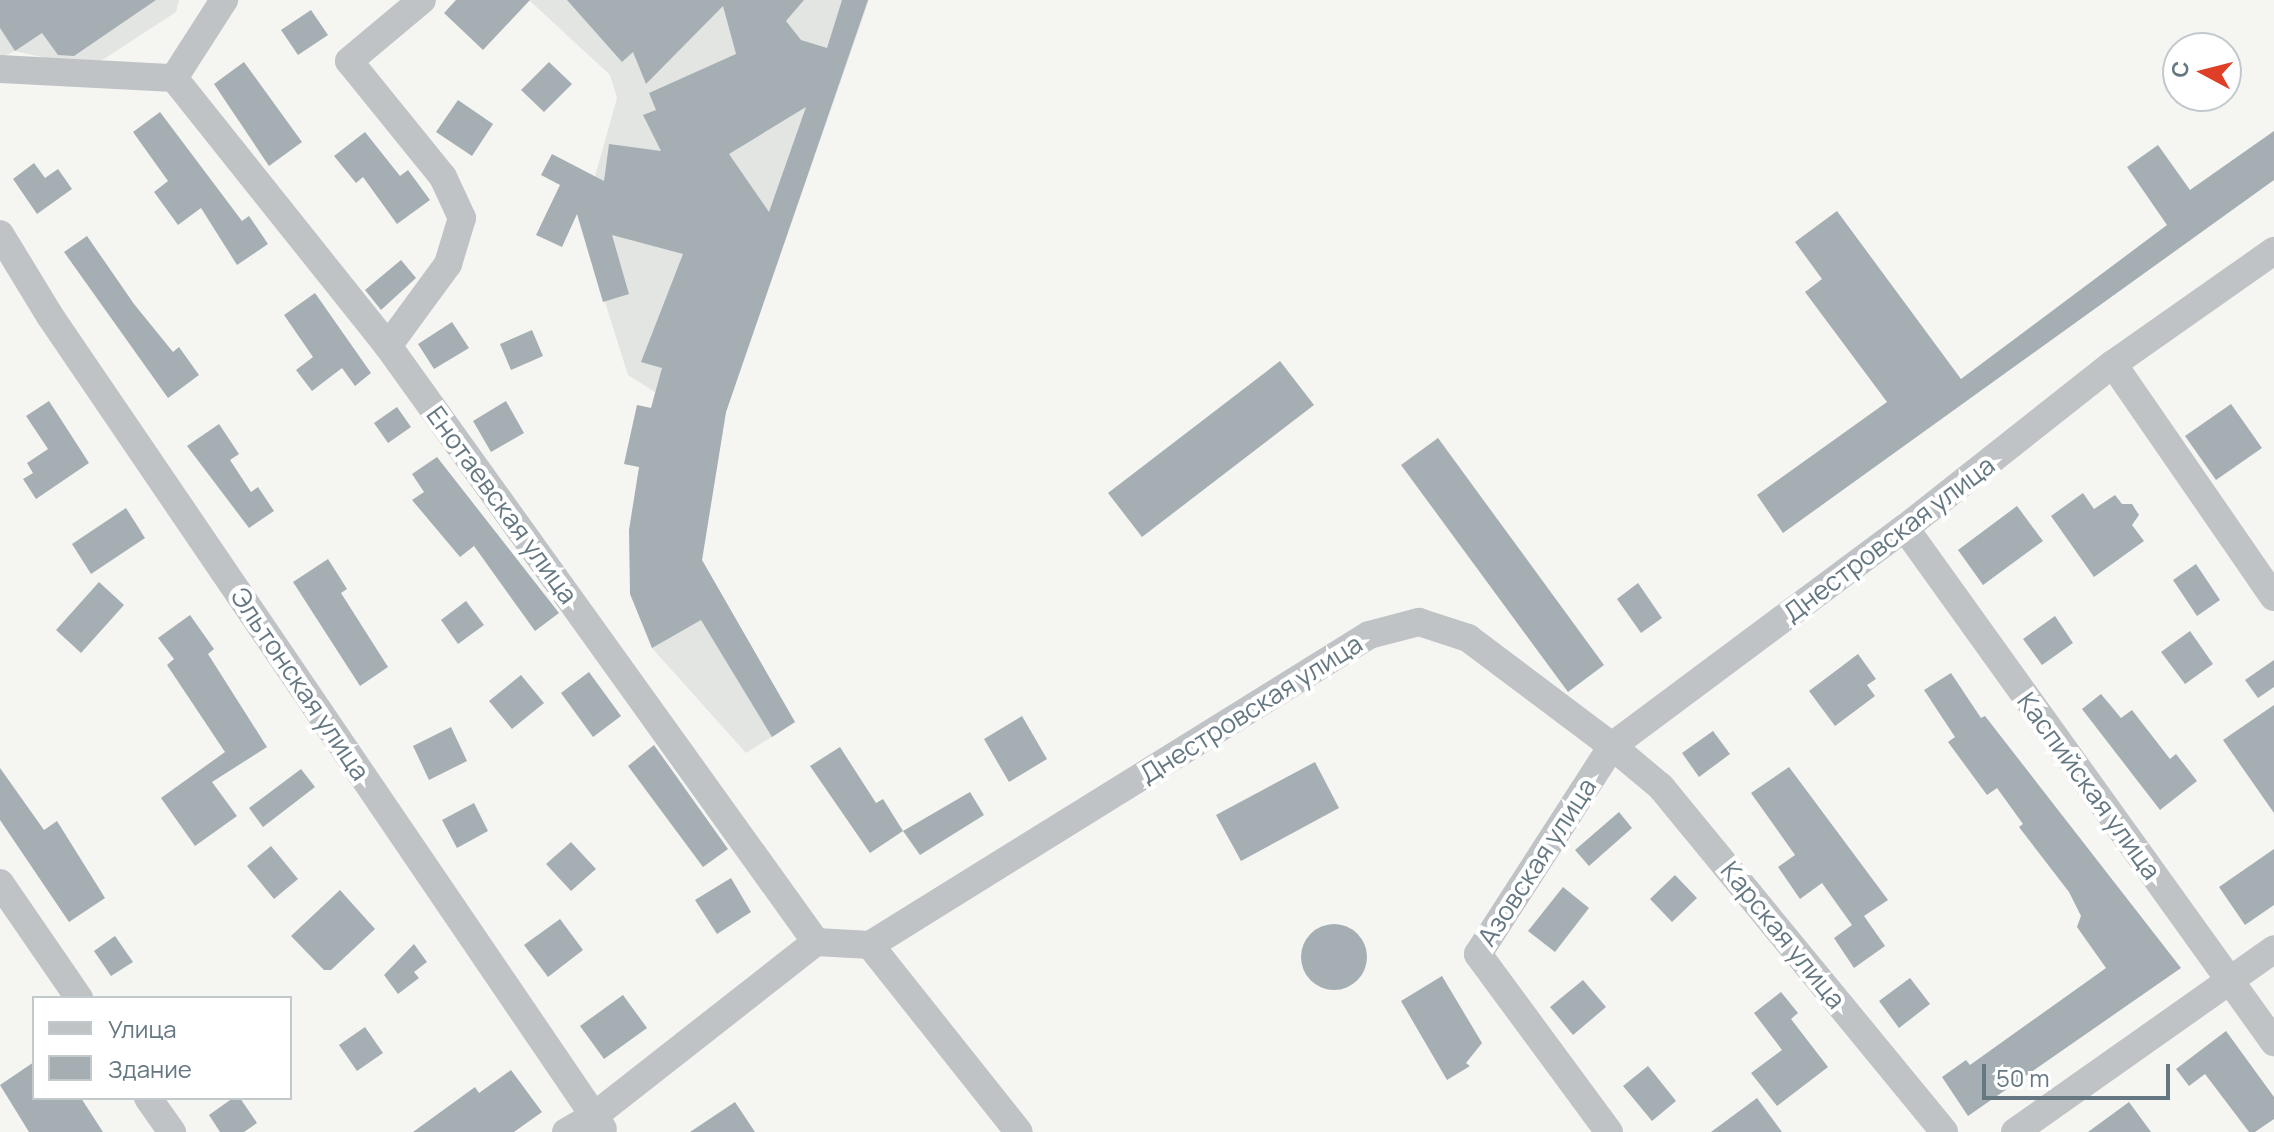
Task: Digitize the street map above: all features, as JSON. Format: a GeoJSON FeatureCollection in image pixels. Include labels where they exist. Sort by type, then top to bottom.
{"type":"FeatureCollection","features":[{"type":"Feature","properties":{"kind":"street"},"geometry":{"type":"LineString","coordinates":[[0,69],[174,78],[224,0]]}},
{"type":"Feature","properties":{"kind":"street"},"geometry":{"type":"LineString","coordinates":[[388,346],[448,264],[462,218],[443,177],[349,61],[422,0]]}},
{"type":"Feature","properties":{"kind":"street","name":"Енотаевская улица"},"geometry":{"type":"LineString","coordinates":[[174,78],[388,346],[816,942]]}},
{"type":"Feature","properties":{"kind":"street","name":"Эльтонская улица"},"geometry":{"type":"LineString","coordinates":[[0,234],[50,316],[599,1124]]}},
{"type":"Feature","properties":{"kind":"street","name":"Днестровская улица"},"geometry":{"type":"LineString","coordinates":[[870,945],[1369,635],[1419,622],[1468,638],[1612,746],[1905,528],[2113,364],[2274,251]]}},
{"type":"Feature","properties":{"kind":"street"},"geometry":{"type":"LineString","coordinates":[[2113,364],[2274,597]]}},
{"type":"Feature","properties":{"kind":"street","name":"Каспийская улица"},"geometry":{"type":"LineString","coordinates":[[1905,528],[2274,1042]]}},
{"type":"Feature","properties":{"kind":"street","name":"Азовская улица"},"geometry":{"type":"LineString","coordinates":[[1609,1132],[1478,954],[1612,746]]}},
{"type":"Feature","properties":{"kind":"street","name":"Карская улица"},"geometry":{"type":"LineString","coordinates":[[1612,746],[1661,787],[1944,1132]]}},
{"type":"Feature","properties":{"kind":"street"},"geometry":{"type":"LineString","coordinates":[[0,883],[78,996]]}},
{"type":"Feature","properties":{"kind":"street"},"geometry":{"type":"LineString","coordinates":[[566,1132],[599,1124],[816,942],[870,945],[1018,1125],[1019,1132]]}},
{"type":"Feature","properties":{"kind":"street"},"geometry":{"type":"LineString","coordinates":[[2015,1132],[2231,984],[2274,949]]}},
{"type":"Feature","properties":{"kind":"street"},"geometry":{"type":"LineString","coordinates":[[149,1100],[172,1132]]}},
{"type":"Feature","properties":{"kind":"shaded area"},"geometry":{"type":"Polygon","coordinates":[[[0,0],[179,0],[176,12],[90,68],[15,51],[0,58],[0,0]]]}},
{"type":"Feature","properties":{"kind":"shaded area"},"geometry":{"type":"Polygon","coordinates":[[[529,0],[869,0],[726,412],[702,560],[795,722],[746,753],[652,648],[639,467],[624,464],[637,405],[651,408],[655,392],[628,375],[581,226],[617,98],[610,75],[529,0]]]}},
{"type":"Feature","properties":{"kind":"building"},"geometry":{"type":"Polygon","coordinates":[[[0,0],[156,0],[74,56],[58,55],[42,33],[15,51],[0,28],[0,0]]]}},
{"type":"Feature","properties":{"kind":"building"},"geometry":{"type":"Polygon","coordinates":[[[456,0],[530,0],[483,50],[444,13],[456,0]]]}},
{"type":"Feature","properties":{"kind":"building"},"geometry":{"type":"Polygon","coordinates":[[[567,0],[804,0],[786,21],[801,40],[827,48],[842,0],[868,0],[726,412],[702,560],[795,722],[772,737],[701,620],[652,648],[630,594],[629,530],[639,467],[624,464],[637,405],[651,408],[662,368],[641,362],[683,254],[612,235],[629,294],[603,302],[577,214],[562,247],[536,235],[560,185],[541,175],[552,154],[604,181],[609,144],[661,151],[643,115],[656,110],[649,93],[736,54],[723,6],[646,84],[633,52],[622,62],[567,0]],[[806,107],[729,154],[769,212],[806,107]]]}},
{"type":"Feature","properties":{"kind":"building"},"geometry":{"type":"Polygon","coordinates":[[[311,10],[328,35],[298,55],[281,30],[311,10]]]}},
{"type":"Feature","properties":{"kind":"building"},"geometry":{"type":"Polygon","coordinates":[[[244,62],[302,142],[269,166],[214,84],[244,62]]]}},
{"type":"Feature","properties":{"kind":"building"},"geometry":{"type":"Polygon","coordinates":[[[549,62],[572,84],[544,112],[521,90],[549,62]]]}},
{"type":"Feature","properties":{"kind":"building"},"geometry":{"type":"Polygon","coordinates":[[[458,100],[493,124],[472,156],[436,132],[458,100]]]}},
{"type":"Feature","properties":{"kind":"building"},"geometry":{"type":"Polygon","coordinates":[[[160,112],[242,221],[249,216],[268,244],[237,265],[201,208],[178,225],[154,192],[168,181],[133,132],[160,112]]]}},
{"type":"Feature","properties":{"kind":"building"},"geometry":{"type":"Polygon","coordinates":[[[2274,131],[2274,180],[1783,533],[1757,495],[1887,402],[1805,292],[1822,279],[1795,242],[1837,211],[1961,379],[2167,225],[2127,167],[2158,145],[2190,190],[2274,131]]]}},
{"type":"Feature","properties":{"kind":"building"},"geometry":{"type":"Polygon","coordinates":[[[365,132],[400,176],[408,170],[430,200],[397,224],[363,177],[356,183],[334,156],[365,132]]]}},
{"type":"Feature","properties":{"kind":"building"},"geometry":{"type":"Polygon","coordinates":[[[34,163],[45,178],[58,169],[72,189],[37,214],[13,179],[34,163]]]}},
{"type":"Feature","properties":{"kind":"building"},"geometry":{"type":"Polygon","coordinates":[[[87,236],[134,304],[173,352],[179,347],[199,375],[168,398],[64,252],[87,236]]]}},
{"type":"Feature","properties":{"kind":"building"},"geometry":{"type":"Polygon","coordinates":[[[401,260],[416,278],[381,310],[365,290],[401,260]]]}},
{"type":"Feature","properties":{"kind":"building"},"geometry":{"type":"Polygon","coordinates":[[[315,293],[371,373],[355,386],[342,368],[312,391],[296,370],[313,357],[284,315],[315,293]]]}},
{"type":"Feature","properties":{"kind":"building"},"geometry":{"type":"Polygon","coordinates":[[[452,322],[469,348],[434,369],[418,344],[452,322]]]}},
{"type":"Feature","properties":{"kind":"building"},"geometry":{"type":"Polygon","coordinates":[[[532,330],[543,356],[511,370],[500,344],[532,330]]]}},
{"type":"Feature","properties":{"kind":"building"},"geometry":{"type":"Polygon","coordinates":[[[1280,361],[1314,405],[1142,537],[1108,493],[1280,361]]]}},
{"type":"Feature","properties":{"kind":"building"},"geometry":{"type":"Polygon","coordinates":[[[49,401],[89,463],[36,499],[23,479],[33,473],[27,463],[48,449],[26,416],[49,401]]]}},
{"type":"Feature","properties":{"kind":"building"},"geometry":{"type":"Polygon","coordinates":[[[506,401],[524,433],[491,452],[473,421],[506,401]]]}},
{"type":"Feature","properties":{"kind":"building"},"geometry":{"type":"Polygon","coordinates":[[[2231,404],[2262,448],[2216,480],[2185,436],[2231,404]]]}},
{"type":"Feature","properties":{"kind":"building"},"geometry":{"type":"Polygon","coordinates":[[[397,407],[411,427],[388,443],[374,423],[397,407]]]}},
{"type":"Feature","properties":{"kind":"building"},"geometry":{"type":"Polygon","coordinates":[[[219,424],[239,454],[230,460],[251,492],[258,487],[274,511],[249,528],[187,446],[219,424]]]}},
{"type":"Feature","properties":{"kind":"building"},"geometry":{"type":"Polygon","coordinates":[[[1438,438],[1604,665],[1568,692],[1401,465],[1438,438]]]}},
{"type":"Feature","properties":{"kind":"building"},"geometry":{"type":"Polygon","coordinates":[[[437,457],[559,613],[535,631],[474,546],[460,557],[412,500],[424,492],[412,474],[437,457]]]}},
{"type":"Feature","properties":{"kind":"building"},"geometry":{"type":"Polygon","coordinates":[[[2083,493],[2094,509],[2115,495],[2122,504],[2132,504],[2139,515],[2132,525],[2144,541],[2094,577],[2051,516],[2083,493]]]}},
{"type":"Feature","properties":{"kind":"building"},"geometry":{"type":"Polygon","coordinates":[[[2017,506],[2043,541],[1983,585],[1958,550],[2017,506]]]}},
{"type":"Feature","properties":{"kind":"building"},"geometry":{"type":"Polygon","coordinates":[[[126,508],[145,538],[91,574],[72,544],[126,508]]]}},
{"type":"Feature","properties":{"kind":"building"},"geometry":{"type":"Polygon","coordinates":[[[328,559],[347,589],[341,593],[388,667],[360,686],[293,582],[328,559]]]}},
{"type":"Feature","properties":{"kind":"building"},"geometry":{"type":"Polygon","coordinates":[[[2196,564],[2220,600],[2197,616],[2173,580],[2196,564]]]}},
{"type":"Feature","properties":{"kind":"building"},"geometry":{"type":"Polygon","coordinates":[[[99,582],[124,605],[81,653],[56,630],[99,582]]]}},
{"type":"Feature","properties":{"kind":"building"},"geometry":{"type":"Polygon","coordinates":[[[1638,583],[1662,618],[1641,633],[1617,599],[1638,583]]]}},
{"type":"Feature","properties":{"kind":"building"},"geometry":{"type":"Polygon","coordinates":[[[466,601],[484,625],[458,644],[441,620],[466,601]]]}},
{"type":"Feature","properties":{"kind":"building"},"geometry":{"type":"Polygon","coordinates":[[[190,615],[214,649],[208,654],[267,747],[212,782],[237,816],[195,846],[161,798],[225,752],[167,665],[174,659],[158,638],[190,615]]]}},
{"type":"Feature","properties":{"kind":"building"},"geometry":{"type":"Polygon","coordinates":[[[2055,616],[2073,643],[2042,665],[2023,639],[2055,616]]]}},
{"type":"Feature","properties":{"kind":"building"},"geometry":{"type":"Polygon","coordinates":[[[2190,631],[2213,664],[2185,684],[2161,652],[2190,631]]]}},
{"type":"Feature","properties":{"kind":"building"},"geometry":{"type":"Polygon","coordinates":[[[1858,654],[1876,679],[1867,685],[1875,696],[1835,726],[1809,691],[1858,654]]]}},
{"type":"Feature","properties":{"kind":"building"},"geometry":{"type":"Polygon","coordinates":[[[2274,660],[2274,687],[2258,698],[2245,680],[2274,660]]]}},
{"type":"Feature","properties":{"kind":"building"},"geometry":{"type":"Polygon","coordinates":[[[589,672],[621,716],[593,737],[561,693],[589,672]]]}},
{"type":"Feature","properties":{"kind":"building"},"geometry":{"type":"Polygon","coordinates":[[[1951,673],[1981,718],[1985,716],[2181,968],[1968,1116],[1942,1077],[1966,1060],[1970,1065],[2106,968],[2077,927],[2081,916],[2069,892],[2019,827],[2023,824],[1997,788],[1987,795],[1948,742],[1955,737],[1924,690],[1951,673]]]}},
{"type":"Feature","properties":{"kind":"building"},"geometry":{"type":"Polygon","coordinates":[[[521,675],[544,703],[512,729],[489,701],[521,675]]]}},
{"type":"Feature","properties":{"kind":"building"},"geometry":{"type":"Polygon","coordinates":[[[2101,694],[2121,718],[2132,710],[2170,759],[2176,754],[2197,781],[2160,810],[2082,709],[2101,694]]]}},
{"type":"Feature","properties":{"kind":"building"},"geometry":{"type":"Polygon","coordinates":[[[2274,705],[2274,813],[2223,740],[2274,705]]]}},
{"type":"Feature","properties":{"kind":"building"},"geometry":{"type":"Polygon","coordinates":[[[1022,716],[1047,759],[1009,782],[984,739],[1022,716]]]}},
{"type":"Feature","properties":{"kind":"building"},"geometry":{"type":"Polygon","coordinates":[[[451,727],[467,761],[429,780],[413,746],[451,727]]]}},
{"type":"Feature","properties":{"kind":"building"},"geometry":{"type":"Polygon","coordinates":[[[1713,731],[1730,754],[1699,777],[1682,753],[1713,731]]]}},
{"type":"Feature","properties":{"kind":"building"},"geometry":{"type":"Polygon","coordinates":[[[654,745],[728,849],[703,867],[628,766],[654,745]]]}},
{"type":"Feature","properties":{"kind":"building"},"geometry":{"type":"Polygon","coordinates":[[[840,747],[876,803],[883,799],[903,831],[870,853],[810,766],[840,747]]]}},
{"type":"Feature","properties":{"kind":"building"},"geometry":{"type":"Polygon","coordinates":[[[1315,762],[1339,808],[1241,861],[1216,815],[1315,762]]]}},
{"type":"Feature","properties":{"kind":"building"},"geometry":{"type":"Polygon","coordinates":[[[1789,767],[1888,900],[1864,916],[1885,946],[1854,968],[1834,938],[1852,925],[1822,883],[1800,899],[1778,867],[1795,855],[1751,793],[1789,767]]]}},
{"type":"Feature","properties":{"kind":"building"},"geometry":{"type":"Polygon","coordinates":[[[0,768],[44,830],[57,821],[105,898],[69,922],[0,820],[0,768]]]}},
{"type":"Feature","properties":{"kind":"building"},"geometry":{"type":"Polygon","coordinates":[[[301,769],[315,787],[263,827],[249,808],[301,769]]]}},
{"type":"Feature","properties":{"kind":"building"},"geometry":{"type":"Polygon","coordinates":[[[970,792],[984,815],[920,855],[903,831],[970,792]]]}},
{"type":"Feature","properties":{"kind":"building"},"geometry":{"type":"Polygon","coordinates":[[[474,803],[488,831],[457,848],[442,820],[474,803]]]}},
{"type":"Feature","properties":{"kind":"building"},"geometry":{"type":"Polygon","coordinates":[[[1619,812],[1632,828],[1589,866],[1575,850],[1619,812]]]}},
{"type":"Feature","properties":{"kind":"building"},"geometry":{"type":"Polygon","coordinates":[[[571,842],[596,869],[571,891],[546,864],[571,842]]]}},
{"type":"Feature","properties":{"kind":"building"},"geometry":{"type":"Polygon","coordinates":[[[271,846],[298,879],[274,899],[247,866],[271,846]]]}},
{"type":"Feature","properties":{"kind":"building"},"geometry":{"type":"Polygon","coordinates":[[[2274,849],[2274,905],[2245,925],[2219,887],[2274,849]]]}},
{"type":"Feature","properties":{"kind":"building"},"geometry":{"type":"Polygon","coordinates":[[[1675,875],[1697,898],[1672,922],[1650,899],[1675,875]]]}},
{"type":"Feature","properties":{"kind":"building"},"geometry":{"type":"Polygon","coordinates":[[[731,878],[751,912],[717,934],[695,900],[731,878]]]}},
{"type":"Feature","properties":{"kind":"building"},"geometry":{"type":"Polygon","coordinates":[[[1563,887],[1589,908],[1555,952],[1528,931],[1563,887]]]}},
{"type":"Feature","properties":{"kind":"building"},"geometry":{"type":"Polygon","coordinates":[[[340,890],[375,929],[331,970],[324,970],[291,936],[340,890]]]}},
{"type":"Feature","properties":{"kind":"building"},"geometry":{"type":"Polygon","coordinates":[[[560,919],[583,950],[548,977],[524,945],[560,919]]]}},
{"type":"Feature","properties":{"kind":"building"},"geometry":{"type":"Polygon","coordinates":[[[1334,924],[1357,934],[1367,957],[1357,980],[1334,990],[1311,980],[1301,957],[1311,934],[1334,924]]]}},
{"type":"Feature","properties":{"kind":"building"},"geometry":{"type":"Polygon","coordinates":[[[115,936],[133,962],[111,976],[94,951],[115,936]]]}},
{"type":"Feature","properties":{"kind":"building"},"geometry":{"type":"Polygon","coordinates":[[[414,944],[427,962],[414,972],[419,978],[398,994],[384,975],[414,944]]]}},
{"type":"Feature","properties":{"kind":"building"},"geometry":{"type":"Polygon","coordinates":[[[1442,976],[1482,1043],[1466,1063],[1470,1066],[1447,1080],[1401,1001],[1442,976]]]}},
{"type":"Feature","properties":{"kind":"building"},"geometry":{"type":"Polygon","coordinates":[[[1910,978],[1930,1004],[1899,1028],[1879,1001],[1910,978]]]}},
{"type":"Feature","properties":{"kind":"building"},"geometry":{"type":"Polygon","coordinates":[[[1583,980],[1606,1007],[1573,1035],[1550,1007],[1583,980]]]}},
{"type":"Feature","properties":{"kind":"building"},"geometry":{"type":"Polygon","coordinates":[[[1781,992],[1798,1013],[1791,1019],[1828,1067],[1777,1106],[1751,1073],[1782,1050],[1754,1013],[1781,992]]]}},
{"type":"Feature","properties":{"kind":"building"},"geometry":{"type":"Polygon","coordinates":[[[623,995],[647,1028],[604,1059],[580,1026],[623,995]]]}},
{"type":"Feature","properties":{"kind":"building"},"geometry":{"type":"Polygon","coordinates":[[[365,1027],[383,1053],[357,1071],[339,1045],[365,1027]]]}},
{"type":"Feature","properties":{"kind":"building"},"geometry":{"type":"Polygon","coordinates":[[[2226,1031],[2274,1097],[2274,1119],[2255,1132],[2249,1132],[2205,1074],[2189,1086],[2176,1069],[2226,1031]]]}},
{"type":"Feature","properties":{"kind":"building"},"geometry":{"type":"Polygon","coordinates":[[[32,1063],[32,1100],[82,1100],[103,1132],[29,1132],[0,1085],[32,1063]]]}},
{"type":"Feature","properties":{"kind":"building"},"geometry":{"type":"Polygon","coordinates":[[[1648,1066],[1676,1101],[1652,1121],[1623,1086],[1648,1066]]]}},
{"type":"Feature","properties":{"kind":"building"},"geometry":{"type":"Polygon","coordinates":[[[511,1070],[542,1112],[514,1132],[413,1132],[475,1087],[479,1093],[511,1070]]]}},
{"type":"Feature","properties":{"kind":"building"},"geometry":{"type":"Polygon","coordinates":[[[1757,1098],[1782,1132],[1711,1132],[1757,1098]]]}},
{"type":"Feature","properties":{"kind":"building"},"geometry":{"type":"Polygon","coordinates":[[[230,1100],[241,1100],[257,1123],[244,1132],[220,1132],[209,1115],[230,1100]]]}},
{"type":"Feature","properties":{"kind":"building"},"geometry":{"type":"Polygon","coordinates":[[[735,1102],[755,1132],[690,1132],[735,1102]]]}},
{"type":"Feature","properties":{"kind":"building"},"geometry":{"type":"Polygon","coordinates":[[[2129,1102],[2151,1132],[2088,1132],[2129,1102]]]}}]}
